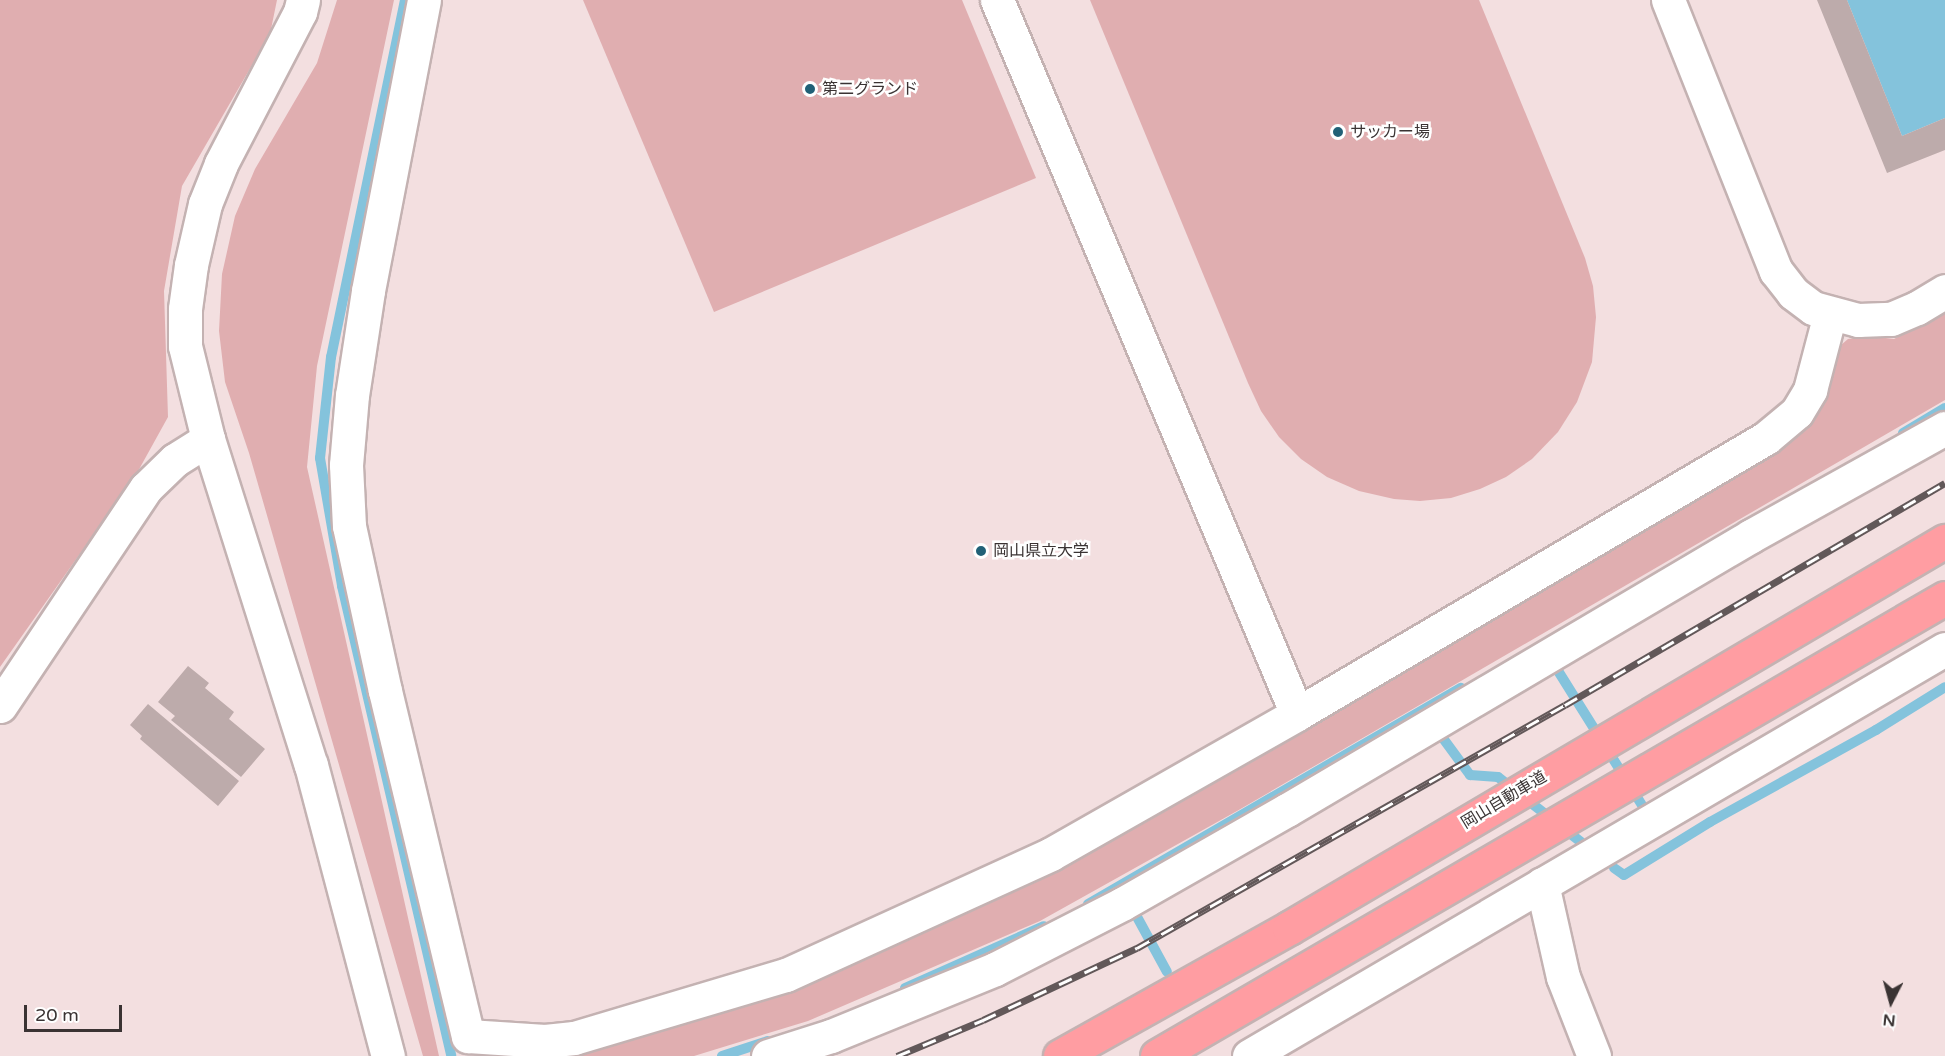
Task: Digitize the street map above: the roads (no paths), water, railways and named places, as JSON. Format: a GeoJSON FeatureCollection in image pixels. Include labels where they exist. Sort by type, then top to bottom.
{"type":"FeatureCollection","features":[{"type":"Feature","properties":{"kind":"highway","name":"岡山自動車道"},"geometry":{"type":"LineString","coordinates":[[1060,1056],[1289,928],[1945,541]]}},
{"type":"Feature","properties":{"kind":"highway"},"geometry":{"type":"LineString","coordinates":[[1157,1056],[1945,598]]}},
{"type":"Feature","properties":{"kind":"street"},"geometry":{"type":"LineString","coordinates":[[303,0],[221,164],[205,204],[190,265],[185,309],[185,346],[208,439],[311,765],[388,1056]]}},
{"type":"Feature","properties":{"kind":"street"},"geometry":{"type":"LineString","coordinates":[[424,0],[368,291],[352,395],[346,465],[349,526],[385,691],[468,1036],[545,1041],[574,1038],[786,975],[1051,854],[1297,714],[1766,438],[1797,412],[1810,390],[1830,314]]}},
{"type":"Feature","properties":{"kind":"street"},"geometry":{"type":"LineString","coordinates":[[997,0],[1297,714]]}},
{"type":"Feature","properties":{"kind":"street"},"geometry":{"type":"LineString","coordinates":[[1668,0],[1776,271],[1793,293],[1813,308],[1858,320],[1891,319],[1917,308],[1945,291]]}},
{"type":"Feature","properties":{"kind":"street"},"geometry":{"type":"LineString","coordinates":[[768,1056],[831,1036],[995,969],[1128,900],[1751,536],[1945,428]]}},
{"type":"Feature","properties":{"kind":"street"},"geometry":{"type":"LineString","coordinates":[[0,706],[146,488],[175,460],[208,439]]}},
{"type":"Feature","properties":{"kind":"street"},"geometry":{"type":"LineString","coordinates":[[1248,1056],[1945,649]]}},
{"type":"Feature","properties":{"kind":"street"},"geometry":{"type":"LineString","coordinates":[[1542,884],[1563,977],[1594,1056]]}},
{"type":"Feature","properties":{"kind":"water"},"geometry":{"type":"Polygon","coordinates":[[[1847,0],[1945,0],[1945,118],[1902,136],[1847,0]]]}},
{"type":"Feature","properties":{"kind":"waterway"},"geometry":{"type":"LineString","coordinates":[[405,0],[331,357],[320,458],[342,586],[451,1056]]}},
{"type":"Feature","properties":{"kind":"waterway"},"geometry":{"type":"LineString","coordinates":[[1903,433],[1945,408]]}},
{"type":"Feature","properties":{"kind":"waterway"},"geometry":{"type":"LineString","coordinates":[[1550,658],[1642,805]]}},
{"type":"Feature","properties":{"kind":"waterway"},"geometry":{"type":"LineString","coordinates":[[1614,868],[1624,875],[1710,822],[1876,730],[1945,687]]}},
{"type":"Feature","properties":{"kind":"waterway"},"geometry":{"type":"LineString","coordinates":[[1088,904],[1461,688]]}},
{"type":"Feature","properties":{"kind":"waterway"},"geometry":{"type":"LineString","coordinates":[[1434,726],[1470,775],[1498,777],[1581,842]]}},
{"type":"Feature","properties":{"kind":"waterway"},"geometry":{"type":"LineString","coordinates":[[1130,904],[1167,972]]}},
{"type":"Feature","properties":{"kind":"waterway"},"geometry":{"type":"LineString","coordinates":[[905,988],[1044,926]]}},
{"type":"Feature","properties":{"kind":"waterway"},"geometry":{"type":"LineString","coordinates":[[722,1056],[768,1041]]}},
{"type":"Feature","properties":{"kind":"railway"},"geometry":{"type":"LineString","coordinates":[[897,1056],[983,1020],[1137,948],[1565,705],[1945,483]]}},
{"type":"Feature","properties":{"kind":"place","name":"第二グランド"},"geometry":{"type":"Point","coordinates":[810,89]}},
{"type":"Feature","properties":{"kind":"place","name":"サッカー場"},"geometry":{"type":"Point","coordinates":[1338,132]}},
{"type":"Feature","properties":{"kind":"place","name":"岡山県立大学"},"geometry":{"type":"Point","coordinates":[981,551]}}]}
